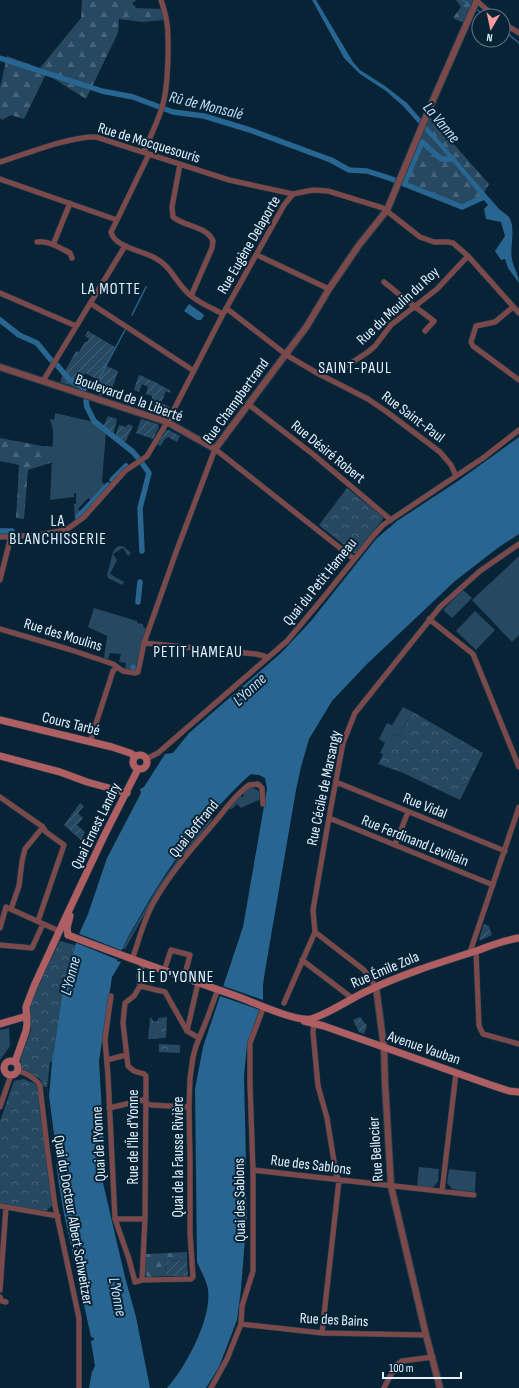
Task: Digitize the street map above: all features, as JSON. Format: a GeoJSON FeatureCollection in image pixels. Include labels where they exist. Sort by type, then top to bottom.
{"type":"FeatureCollection","features":[{"type":"Feature","properties":{"kind":"main road","name":"Cours Tarbé"},"geometry":{"type":"LineString","coordinates":[[0,720],[130,752],[135,756]]}},
{"type":"Feature","properties":{"kind":"main road"},"geometry":{"type":"LineString","coordinates":[[135,756],[140,755],[146,758]]}},
{"type":"Feature","properties":{"kind":"main road"},"geometry":{"type":"LineString","coordinates":[[0,756],[60,772],[87,782],[127,793]]}},
{"type":"Feature","properties":{"kind":"main road","name":"Quai Ernest Landry"},"geometry":{"type":"LineString","coordinates":[[135,756],[133,763],[134,767],[138,769],[143,769],[146,765],[146,758]]}},
{"type":"Feature","properties":{"kind":"main road","name":"Quai Ernest Landry"},"geometry":{"type":"LineString","coordinates":[[48,956],[104,836],[138,769]]}},
{"type":"Feature","properties":{"kind":"main road","name":"Quai Ernest Landry"},"geometry":{"type":"LineString","coordinates":[[70,936],[67,928],[67,922],[76,895]]}},
{"type":"Feature","properties":{"kind":"main road"},"geometry":{"type":"LineString","coordinates":[[15,1062],[11,1061],[4,1066],[8,1072],[17,1065],[15,1062],[28,1024],[26,1016],[27,1005],[48,956],[63,937],[70,936]]}},
{"type":"Feature","properties":{"kind":"main road","name":"Rue Émile Zola"},"geometry":{"type":"LineString","coordinates":[[70,936],[132,960],[220,990],[298,1019],[312,1019],[352,998],[424,967],[493,944],[519,938]]}},
{"type":"Feature","properties":{"kind":"main road"},"geometry":{"type":"LineString","coordinates":[[318,1025],[320,1015]]}},
{"type":"Feature","properties":{"kind":"main road"},"geometry":{"type":"LineString","coordinates":[[0,1024],[26,1016]]}},
{"type":"Feature","properties":{"kind":"main road","name":"Avenue Vauban"},"geometry":{"type":"LineString","coordinates":[[298,1019],[509,1091],[519,1092]]}},
{"type":"Feature","properties":{"kind":"street"},"geometry":{"type":"LineString","coordinates":[[161,0],[166,19],[168,45],[167,73],[162,107],[146,153],[111,232],[112,236],[125,246],[155,257],[162,262],[169,268],[191,296],[223,314]]}},
{"type":"Feature","properties":{"kind":"street"},"geometry":{"type":"LineString","coordinates":[[476,1],[484,8]]}},
{"type":"Feature","properties":{"kind":"street","name":"Rue Champbertrand"},"geometry":{"type":"LineString","coordinates":[[117,667],[123,671],[133,673],[138,672],[144,643],[215,449],[307,326],[329,289],[359,245],[387,210],[398,181],[476,1]]}},
{"type":"Feature","properties":{"kind":"street","name":"Rue de Mocquesouris"},"geometry":{"type":"LineString","coordinates":[[0,162],[56,144],[90,137],[103,138],[229,180],[292,194]]}},
{"type":"Feature","properties":{"kind":"street"},"geometry":{"type":"LineString","coordinates":[[180,164],[172,206],[173,217],[181,222],[208,233],[213,241],[212,248],[191,296]]}},
{"type":"Feature","properties":{"kind":"street"},"geometry":{"type":"LineString","coordinates":[[0,179],[117,220]]}},
{"type":"Feature","properties":{"kind":"street","name":"Rue Eugène Delaporte"},"geometry":{"type":"LineString","coordinates":[[0,537],[37,535],[66,530],[84,517],[125,472],[147,456],[167,422],[226,308],[292,194],[312,190],[328,191],[387,210],[420,237],[434,242],[452,242],[468,256],[519,313]]}},
{"type":"Feature","properties":{"kind":"street"},"geometry":{"type":"LineString","coordinates":[[53,245],[70,203]]}},
{"type":"Feature","properties":{"kind":"street"},"geometry":{"type":"LineString","coordinates":[[37,242],[43,241],[53,245],[70,253],[72,258]]}},
{"type":"Feature","properties":{"kind":"street"},"geometry":{"type":"LineString","coordinates":[[43,381],[125,246]]}},
{"type":"Feature","properties":{"kind":"street"},"geometry":{"type":"LineString","coordinates":[[257,255],[329,289]]}},
{"type":"Feature","properties":{"kind":"street","name":"Rue du Moulin du Roy"},"geometry":{"type":"LineString","coordinates":[[317,373],[345,367],[368,352],[375,346],[391,325],[437,289],[468,256]]}},
{"type":"Feature","properties":{"kind":"street","name":"Rue du Moulin du Roy"},"geometry":{"type":"LineString","coordinates":[[384,282],[434,321],[424,331]]}},
{"type":"Feature","properties":{"kind":"street"},"geometry":{"type":"LineString","coordinates":[[0,293],[76,326]]}},
{"type":"Feature","properties":{"kind":"street"},"geometry":{"type":"LineString","coordinates":[[90,303],[194,371]]}},
{"type":"Feature","properties":{"kind":"street"},"geometry":{"type":"LineString","coordinates":[[514,307],[495,322],[476,326],[471,342],[473,346],[519,380]]}},
{"type":"Feature","properties":{"kind":"street","name":"Rue Saint-Paul"},"geometry":{"type":"LineString","coordinates":[[226,308],[286,355],[317,373],[368,398],[440,452],[451,465],[456,476]]}},
{"type":"Feature","properties":{"kind":"street","name":"Boulevard de la Liberté"},"geometry":{"type":"LineString","coordinates":[[0,367],[167,422],[215,449],[354,559]]}},
{"type":"Feature","properties":{"kind":"street","name":"Rue Désiré Robert"},"geometry":{"type":"LineString","coordinates":[[248,404],[319,460],[391,520]]}},
{"type":"Feature","properties":{"kind":"street","name":"Quai du Petit Hameau"},"geometry":{"type":"LineString","coordinates":[[146,758],[158,753],[287,641],[373,536],[391,520],[483,458],[519,430]]}},
{"type":"Feature","properties":{"kind":"street"},"geometry":{"type":"LineString","coordinates":[[0,580],[11,536]]}},
{"type":"Feature","properties":{"kind":"street","name":"Rue Cécile de Marsangy"},"geometry":{"type":"LineString","coordinates":[[315,932],[312,912],[329,818],[343,743],[355,713],[440,607],[480,571],[519,544]]}},
{"type":"Feature","properties":{"kind":"street"},"geometry":{"type":"LineString","coordinates":[[429,619],[474,654],[519,767]]}},
{"type":"Feature","properties":{"kind":"street","name":"Rue des Moulins"},"geometry":{"type":"LineString","coordinates":[[0,629],[68,648],[113,664],[117,667]]}},
{"type":"Feature","properties":{"kind":"street"},"geometry":{"type":"LineString","coordinates":[[144,643],[256,654],[268,658]]}},
{"type":"Feature","properties":{"kind":"street"},"geometry":{"type":"LineString","coordinates":[[90,742],[113,671],[117,667]]}},
{"type":"Feature","properties":{"kind":"street","name":"Rue Vidal"},"geometry":{"type":"LineString","coordinates":[[336,782],[505,851]]}},
{"type":"Feature","properties":{"kind":"street","name":"Quai Boffrand"},"geometry":{"type":"LineString","coordinates":[[132,960],[155,900],[179,866],[230,804],[245,788],[252,784],[260,786],[263,791],[263,804]]}},
{"type":"Feature","properties":{"kind":"street"},"geometry":{"type":"LineString","coordinates":[[0,797],[43,827],[46,832],[64,845],[32,948],[0,945]]}},
{"type":"Feature","properties":{"kind":"street"},"geometry":{"type":"LineString","coordinates":[[519,807],[473,951],[479,1026],[483,1034],[519,1044]]}},
{"type":"Feature","properties":{"kind":"street"},"geometry":{"type":"LineString","coordinates":[[395,845],[408,812]]}},
{"type":"Feature","properties":{"kind":"street","name":"Rue Ferdinand Levillain"},"geometry":{"type":"LineString","coordinates":[[329,818],[493,885]]}},
{"type":"Feature","properties":{"kind":"street"},"geometry":{"type":"LineString","coordinates":[[0,928],[19,886],[25,849],[43,827]]}},
{"type":"Feature","properties":{"kind":"street"},"geometry":{"type":"LineString","coordinates":[[9,908],[59,931]]}},
{"type":"Feature","properties":{"kind":"street"},"geometry":{"type":"LineString","coordinates":[[284,1003],[315,932]]}},
{"type":"Feature","properties":{"kind":"street","name":"Rue Bellocier"},"geometry":{"type":"LineString","coordinates":[[315,932],[364,970],[376,987],[384,1048],[391,1186],[440,1388]]}},
{"type":"Feature","properties":{"kind":"street"},"geometry":{"type":"LineString","coordinates":[[164,971],[170,950],[190,955],[184,978]]}},
{"type":"Feature","properties":{"kind":"street"},"geometry":{"type":"LineString","coordinates":[[302,960],[352,998]]}},
{"type":"Feature","properties":{"kind":"street"},"geometry":{"type":"LineString","coordinates":[[143,964],[140,975],[140,986],[165,992],[187,1031],[200,1038]]}},
{"type":"Feature","properties":{"kind":"street"},"geometry":{"type":"LineString","coordinates":[[187,1031],[198,983]]}},
{"type":"Feature","properties":{"kind":"street","name":"Rue de l'Île d'Yonne"},"geometry":{"type":"LineString","coordinates":[[140,986],[134,996],[124,1003],[123,1023],[128,1066],[130,1069],[141,1072],[145,1075],[145,1219],[142,1280]]}},
{"type":"Feature","properties":{"kind":"street","name":"Quai de la Fausse Rivière"},"geometry":{"type":"LineString","coordinates":[[142,1280],[191,1279],[193,1277],[190,1233],[190,1078],[192,1057],[220,990]]}},
{"type":"Feature","properties":{"kind":"street","name":"Quai de l'Yonne"},"geometry":{"type":"LineString","coordinates":[[111,996],[105,1040],[115,1219],[129,1259],[135,1282],[142,1280]]}},
{"type":"Feature","properties":{"kind":"street","name":"Quai des Sablons"},"geometry":{"type":"LineString","coordinates":[[211,1388],[227,1359],[241,1324],[242,1306],[253,1271],[253,1170],[250,1044],[262,1005]]}},
{"type":"Feature","properties":{"kind":"street"},"geometry":{"type":"LineString","coordinates":[[318,1025],[314,1032],[318,1086],[327,1118],[336,1174],[339,1180],[322,1333]]}},
{"type":"Feature","properties":{"kind":"street"},"geometry":{"type":"LineString","coordinates":[[107,1060],[126,1055]]}},
{"type":"Feature","properties":{"kind":"street","name":"Quai du Docteur Albert Schweitzer"},"geometry":{"type":"LineString","coordinates":[[8,1072],[21,1071],[38,1081],[40,1086],[47,1147],[58,1216],[79,1318],[79,1388]]}},
{"type":"Feature","properties":{"kind":"street"},"geometry":{"type":"LineString","coordinates":[[0,1107],[8,1072]]}},
{"type":"Feature","properties":{"kind":"street"},"geometry":{"type":"LineString","coordinates":[[442,1191],[456,1073]]}},
{"type":"Feature","properties":{"kind":"street"},"geometry":{"type":"LineString","coordinates":[[109,1108],[143,1100],[151,1105],[189,1107]]}},
{"type":"Feature","properties":{"kind":"street","name":"Rue des Sablons"},"geometry":{"type":"LineString","coordinates":[[253,1170],[474,1195]]}},
{"type":"Feature","properties":{"kind":"street"},"geometry":{"type":"LineString","coordinates":[[0,1206],[58,1216]]}},
{"type":"Feature","properties":{"kind":"street"},"geometry":{"type":"LineString","coordinates":[[0,1290],[6,1207]]}},
{"type":"Feature","properties":{"kind":"street"},"geometry":{"type":"LineString","coordinates":[[115,1219],[145,1219]]}},
{"type":"Feature","properties":{"kind":"street"},"geometry":{"type":"LineString","coordinates":[[0,1296],[2,1301],[6,1302]]}},
{"type":"Feature","properties":{"kind":"street","name":"Rue des Bains"},"geometry":{"type":"LineString","coordinates":[[241,1324],[322,1333],[426,1335]]}},
{"type":"Feature","properties":{"kind":"street"},"geometry":{"type":"LineString","coordinates":[[384,1388],[396,1364],[402,1361],[433,1357]]}},
{"type":"Feature","properties":{"kind":"green space"},"geometry":{"type":"Polygon","coordinates":[[[82,0],[137,0],[132,3],[136,8],[161,9],[164,20],[142,22],[119,19],[118,33],[86,99],[46,74],[24,119],[11,115],[2,120],[0,118],[0,88],[7,56],[40,68],[81,18],[82,0]]]}},
{"type":"Feature","properties":{"kind":"green space"},"geometry":{"type":"Polygon","coordinates":[[[456,0],[474,1],[465,21],[462,22],[453,18],[461,7],[456,0]]]}},
{"type":"Feature","properties":{"kind":"green space"},"geometry":{"type":"Polygon","coordinates":[[[429,116],[489,184],[485,191],[483,200],[461,206],[403,182],[429,116]]]}},
{"type":"Feature","properties":{"kind":"green space"},"geometry":{"type":"Polygon","coordinates":[[[88,331],[115,347],[106,366],[118,371],[112,389],[110,388],[108,391],[104,390],[102,396],[99,395],[100,392],[94,389],[98,380],[85,373],[78,388],[60,382],[76,351],[79,352],[85,342],[89,339],[85,336],[88,331]]]}},
{"type":"Feature","properties":{"kind":"green space"},"geometry":{"type":"Polygon","coordinates":[[[140,375],[171,391],[170,393],[166,391],[161,403],[170,407],[166,415],[163,416],[154,413],[156,406],[151,404],[152,396],[146,394],[148,387],[142,384],[139,392],[134,390],[140,375]]]}},
{"type":"Feature","properties":{"kind":"green space"},"geometry":{"type":"Polygon","coordinates":[[[55,413],[94,422],[106,432],[102,482],[105,485],[91,500],[88,498],[78,509],[81,512],[78,515],[78,519],[75,521],[74,504],[76,504],[76,493],[74,493],[74,497],[50,500],[53,430],[50,419],[54,420],[55,413]]]}},
{"type":"Feature","properties":{"kind":"green space"},"geometry":{"type":"Polygon","coordinates":[[[108,416],[117,419],[113,436],[103,427],[108,416]]]}},
{"type":"Feature","properties":{"kind":"green space"},"geometry":{"type":"Polygon","coordinates":[[[141,419],[158,424],[159,427],[153,439],[136,433],[141,419]]]}},
{"type":"Feature","properties":{"kind":"green space"},"geometry":{"type":"Polygon","coordinates":[[[128,424],[133,426],[124,443],[115,437],[119,425],[126,427],[128,424]]]}},
{"type":"Feature","properties":{"kind":"green space"},"geometry":{"type":"Polygon","coordinates":[[[166,430],[180,436],[177,442],[168,437],[164,440],[161,446],[157,445],[166,430]]]}},
{"type":"Feature","properties":{"kind":"green space"},"geometry":{"type":"Polygon","coordinates":[[[0,438],[54,447],[53,462],[28,470],[24,519],[16,518],[19,465],[0,461],[0,438]]]}},
{"type":"Feature","properties":{"kind":"green space"},"geometry":{"type":"Polygon","coordinates":[[[347,488],[383,517],[383,519],[356,553],[354,553],[319,525],[347,488]]]}},
{"type":"Feature","properties":{"kind":"green space"},"geometry":{"type":"Polygon","coordinates":[[[118,546],[123,546],[131,553],[128,556],[123,548],[113,554],[117,560],[110,574],[124,582],[122,585],[108,578],[107,575],[113,552],[118,546]]]}},
{"type":"Feature","properties":{"kind":"green space"},"geometry":{"type":"Polygon","coordinates":[[[519,556],[519,635],[512,642],[472,600],[519,556]]]}},
{"type":"Feature","properties":{"kind":"green space"},"geometry":{"type":"Polygon","coordinates":[[[463,590],[472,598],[452,618],[443,610],[463,590]]]}},
{"type":"Feature","properties":{"kind":"green space"},"geometry":{"type":"Polygon","coordinates":[[[94,608],[137,621],[137,623],[143,624],[143,627],[146,628],[135,670],[125,669],[126,663],[119,662],[121,654],[110,653],[108,659],[104,658],[107,636],[88,627],[94,608]]]}},
{"type":"Feature","properties":{"kind":"green space"},"geometry":{"type":"Polygon","coordinates":[[[475,611],[495,630],[476,650],[456,631],[475,611]]]}},
{"type":"Feature","properties":{"kind":"green space"},"geometry":{"type":"Polygon","coordinates":[[[403,707],[413,712],[399,736],[395,734],[384,755],[380,753],[385,743],[379,739],[387,723],[392,725],[403,707]]]}},
{"type":"Feature","properties":{"kind":"green space"},"geometry":{"type":"Polygon","coordinates":[[[413,712],[483,753],[460,800],[401,772],[378,764],[395,734],[399,736],[413,712]]]}},
{"type":"Feature","properties":{"kind":"green space"},"geometry":{"type":"Polygon","coordinates":[[[247,788],[258,790],[260,794],[259,800],[241,808],[237,804],[230,809],[230,807],[240,796],[244,796],[242,793],[247,788]]]}},
{"type":"Feature","properties":{"kind":"green space"},"geometry":{"type":"Polygon","coordinates":[[[80,803],[84,806],[78,813],[83,818],[77,825],[85,832],[82,839],[85,840],[84,843],[64,825],[80,803]]]}},
{"type":"Feature","properties":{"kind":"green space"},"geometry":{"type":"Polygon","coordinates":[[[211,818],[212,820],[177,864],[155,896],[125,949],[122,949],[157,888],[187,846],[211,818]]]}},
{"type":"Feature","properties":{"kind":"green space"},"geometry":{"type":"Polygon","coordinates":[[[484,924],[489,926],[492,935],[481,940],[479,939],[484,924]]]}},
{"type":"Feature","properties":{"kind":"green space"},"geometry":{"type":"Polygon","coordinates":[[[60,941],[75,945],[65,976],[52,1062],[50,1062],[47,1087],[44,1087],[40,1079],[22,1069],[20,1060],[31,1030],[29,1010],[32,1000],[60,941]]]}},
{"type":"Feature","properties":{"kind":"green space"},"geometry":{"type":"Polygon","coordinates":[[[167,1017],[166,1038],[148,1039],[150,1018],[152,1018],[153,1021],[158,1021],[158,1018],[167,1017]]]}},
{"type":"Feature","properties":{"kind":"green space"},"geometry":{"type":"Polygon","coordinates":[[[360,1017],[367,1026],[364,1034],[359,1032],[353,1020],[360,1017]]]}},
{"type":"Feature","properties":{"kind":"green space"},"geometry":{"type":"Polygon","coordinates":[[[9,1028],[10,1046],[0,1060],[0,1030],[9,1028]]]}},
{"type":"Feature","properties":{"kind":"green space"},"geometry":{"type":"Polygon","coordinates":[[[159,1044],[180,1045],[180,1053],[159,1052],[159,1044]]]}},
{"type":"Feature","properties":{"kind":"green space"},"geometry":{"type":"Polygon","coordinates":[[[23,1079],[34,1083],[38,1088],[48,1177],[53,1205],[46,1211],[0,1204],[0,1121],[14,1081],[23,1079]]]}},
{"type":"Feature","properties":{"kind":"green space"},"geometry":{"type":"Polygon","coordinates":[[[419,1167],[439,1169],[438,1182],[432,1188],[417,1186],[419,1167]]]}},
{"type":"Feature","properties":{"kind":"green space"},"geometry":{"type":"Polygon","coordinates":[[[449,1169],[476,1172],[475,1192],[452,1189],[447,1183],[449,1169]]]}},
{"type":"Feature","properties":{"kind":"green space"},"geometry":{"type":"Polygon","coordinates":[[[187,1252],[187,1260],[165,1261],[166,1276],[147,1277],[145,1273],[146,1254],[187,1252]]]}},
{"type":"Feature","properties":{"kind":"green space"},"geometry":{"type":"Polygon","coordinates":[[[187,1260],[188,1276],[166,1276],[165,1261],[187,1260]]]}},
{"type":"Feature","properties":{"kind":"water"},"geometry":{"type":"Polygon","coordinates":[[[312,0],[316,0],[353,62],[360,70],[385,86],[407,103],[499,209],[509,217],[512,228],[511,252],[519,283],[508,268],[505,259],[501,260],[495,251],[505,236],[501,222],[486,219],[484,209],[488,205],[453,162],[403,106],[386,91],[360,74],[344,58],[312,0]]]}},
{"type":"Feature","properties":{"kind":"water"},"geometry":{"type":"Polygon","coordinates":[[[189,304],[203,314],[204,316],[201,320],[197,320],[184,311],[189,304]]]}},
{"type":"Feature","properties":{"kind":"water","name":"L'Yonne"},"geometry":{"type":"Polygon","coordinates":[[[519,437],[519,534],[499,547],[455,581],[367,664],[332,701],[309,739],[296,790],[265,971],[263,999],[247,1045],[244,1076],[247,1214],[237,1320],[219,1367],[206,1388],[167,1388],[175,1379],[190,1354],[203,1325],[207,1310],[207,1285],[197,1262],[195,1089],[203,1047],[243,927],[267,789],[265,778],[259,775],[251,774],[207,819],[155,890],[132,930],[117,961],[121,962],[112,977],[99,1061],[105,1163],[100,1170],[136,1317],[150,1388],[89,1388],[92,1372],[95,1366],[91,1341],[94,1340],[93,1337],[91,1337],[64,1214],[47,1095],[50,1062],[52,1062],[65,976],[107,858],[141,793],[140,789],[144,787],[165,754],[173,753],[189,733],[281,653],[311,621],[376,539],[397,521],[458,481],[519,437]]]}},
{"type":"Feature","properties":{"kind":"pier"},"geometry":{"type":"Polygon","coordinates":[[[77,933],[123,951],[120,960],[122,960],[122,963],[121,961],[74,942],[77,933]]]}},
{"type":"Feature","properties":{"kind":"pier"},"geometry":{"type":"Polygon","coordinates":[[[223,986],[263,1000],[260,1010],[220,996],[223,986]]]}},
{"type":"Feature","properties":{"kind":"pier"},"geometry":{"type":"Polygon","coordinates":[[[50,1062],[52,1062],[49,1096],[58,1164],[56,1164],[47,1095],[50,1062]]]}},
{"type":"Feature","properties":{"kind":"waterway"},"geometry":{"type":"LineString","coordinates":[[463,0],[471,6]]}},
{"type":"Feature","properties":{"kind":"waterway"},"geometry":{"type":"LineString","coordinates":[[511,36],[519,43]]}},
{"type":"Feature","properties":{"kind":"waterway","name":"Rû de Monsalé"},"geometry":{"type":"LineString","coordinates":[[0,58],[102,91],[133,97],[173,112],[204,116],[250,130],[331,160],[349,170],[367,171],[389,178],[462,207],[484,197]]}},
{"type":"Feature","properties":{"kind":"waterway","name":"Rû de Monsalé"},"geometry":{"type":"LineString","coordinates":[[404,184],[422,142],[441,159],[453,159]]}},
{"type":"Feature","properties":{"kind":"waterway"},"geometry":{"type":"LineString","coordinates":[[132,315],[146,287]]}},
{"type":"Feature","properties":{"kind":"waterway"},"geometry":{"type":"LineString","coordinates":[[0,320],[19,335],[37,343],[51,360]]}},
{"type":"Feature","properties":{"kind":"waterway"},"geometry":{"type":"LineString","coordinates":[[94,388],[125,330]]}},
{"type":"Feature","properties":{"kind":"waterway"},"geometry":{"type":"LineString","coordinates":[[57,365],[68,378]]}},
{"type":"Feature","properties":{"kind":"waterway"},"geometry":{"type":"LineString","coordinates":[[70,380],[84,389]]}},
{"type":"Feature","properties":{"kind":"waterway"},"geometry":{"type":"LineString","coordinates":[[86,401],[87,407],[94,421],[133,452],[138,458]]}},
{"type":"Feature","properties":{"kind":"waterway"},"geometry":{"type":"LineString","coordinates":[[142,463],[149,473],[140,508],[142,551]]}},
{"type":"Feature","properties":{"kind":"waterway"},"geometry":{"type":"LineString","coordinates":[[112,480],[126,466]]}},
{"type":"Feature","properties":{"kind":"waterway"},"geometry":{"type":"LineString","coordinates":[[78,517],[108,485]]}},
{"type":"Feature","properties":{"kind":"waterway"},"geometry":{"type":"LineString","coordinates":[[0,531],[12,531]]}},
{"type":"Feature","properties":{"kind":"waterway"},"geometry":{"type":"LineString","coordinates":[[138,602],[140,582]]}},
{"type":"Feature","properties":{"kind":"district","name":"LA MOTTE"},"geometry":{"type":"Point","coordinates":[111,289]}},
{"type":"Feature","properties":{"kind":"district","name":"SAINT-PAUL"},"geometry":{"type":"Point","coordinates":[355,368]}},
{"type":"Feature","properties":{"kind":"district","name":"LA BLANCHISSERIE"},"geometry":{"type":"Point","coordinates":[58,530]}},
{"type":"Feature","properties":{"kind":"district","name":"PETIT HAMEAU"},"geometry":{"type":"Point","coordinates":[198,652]}},
{"type":"Feature","properties":{"kind":"district","name":"ÎLE D'YONNE"},"geometry":{"type":"Point","coordinates":[176,977]}},
{"type":"Feature","properties":{"kind":"water label","name":"La Vanne"},"geometry":{"type":"Point","coordinates":[441,123]}}]}
